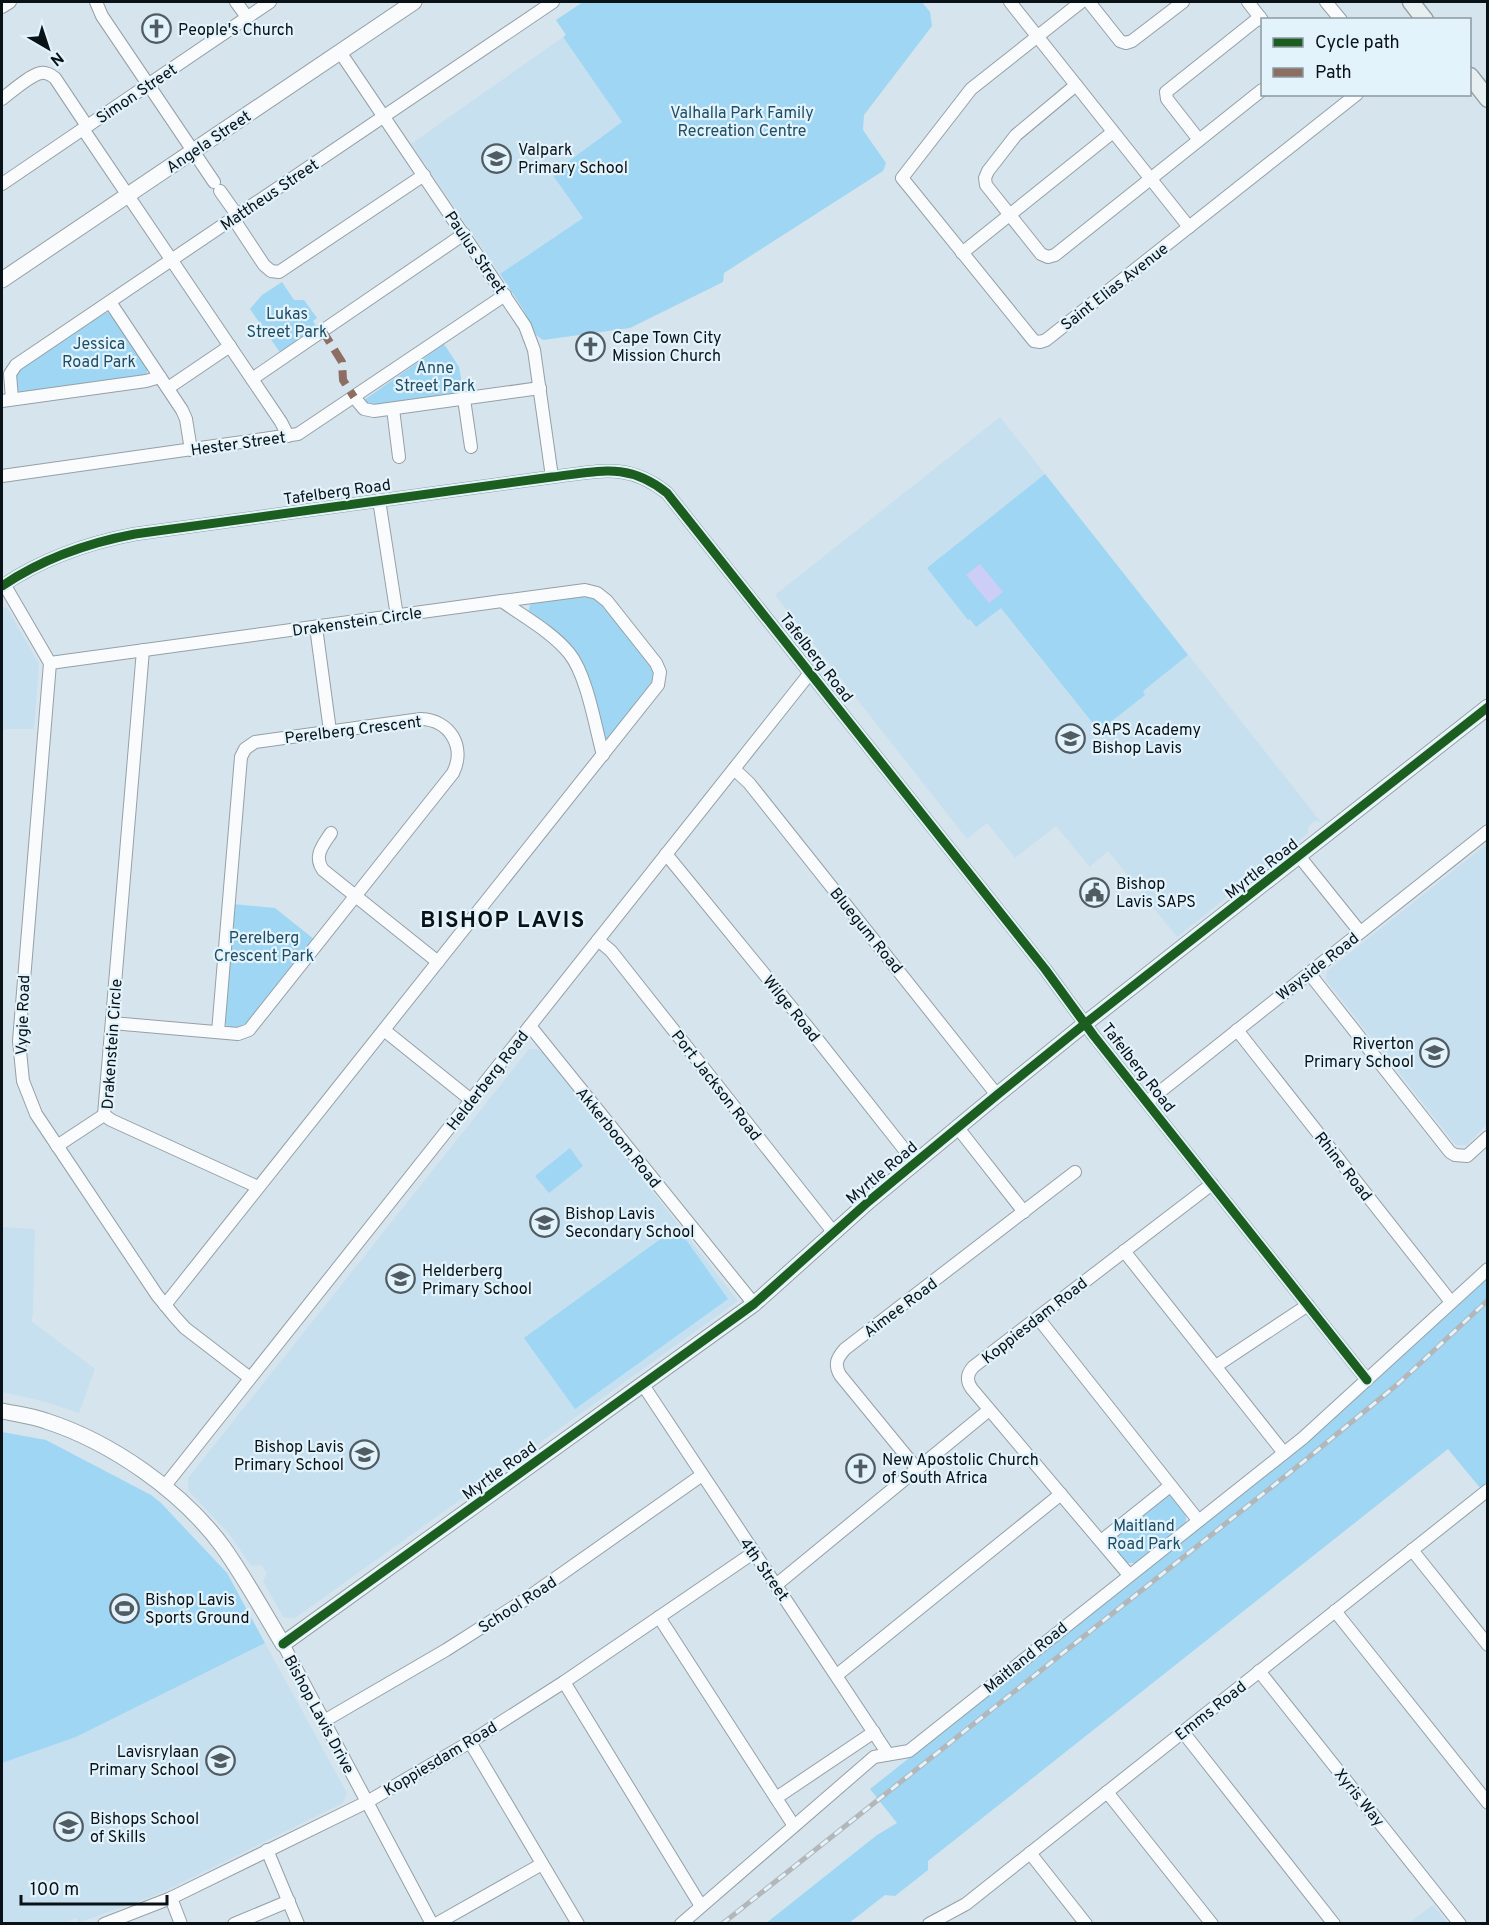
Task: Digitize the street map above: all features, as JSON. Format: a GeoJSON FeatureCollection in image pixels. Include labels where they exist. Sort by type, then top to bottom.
{"type":"FeatureCollection","features":[{"type":"Feature","properties":{"kind":"main road"},"geometry":{"type":"LineString","coordinates":[[1411,2],[1423,18]]}},
{"type":"Feature","properties":{"kind":"main road"},"geometry":{"type":"LineString","coordinates":[[1471,77],[1488,99]]}},
{"type":"Feature","properties":{"kind":"street"},"geometry":{"type":"LineString","coordinates":[[2,7],[10,2]]}},
{"type":"Feature","properties":{"kind":"street"},"geometry":{"type":"LineString","coordinates":[[96,2],[102,16],[217,186],[267,268],[279,272],[424,175]]}},
{"type":"Feature","properties":{"kind":"street"},"geometry":{"type":"LineString","coordinates":[[236,2],[247,17]]}},
{"type":"Feature","properties":{"kind":"street","name":"Simon Street"},"geometry":{"type":"LineString","coordinates":[[2,184],[270,2]]}},
{"type":"Feature","properties":{"kind":"street","name":"Mattheus Street"},"geometry":{"type":"LineString","coordinates":[[7,400],[10,374],[16,365],[553,2]]}},
{"type":"Feature","properties":{"kind":"street"},"geometry":{"type":"LineString","coordinates":[[1010,2],[1189,227]]}},
{"type":"Feature","properties":{"kind":"street"},"geometry":{"type":"LineString","coordinates":[[1038,36],[1081,2]]}},
{"type":"Feature","properties":{"kind":"street"},"geometry":{"type":"LineString","coordinates":[[1089,2],[1120,41],[1126,43],[1132,41],[1183,2]]}},
{"type":"Feature","properties":{"kind":"street"},"geometry":{"type":"LineString","coordinates":[[1199,140],[1167,99],[1166,92],[1261,19],[1248,2]]}},
{"type":"Feature","properties":{"kind":"street"},"geometry":{"type":"LineString","coordinates":[[1326,2],[1339,18]]}},
{"type":"Feature","properties":{"kind":"street","name":"Angela Street"},"geometry":{"type":"LineString","coordinates":[[2,280],[194,152],[408,3]]}},
{"type":"Feature","properties":{"kind":"street","name":"Saint Elias Avenue"},"geometry":{"type":"LineString","coordinates":[[1038,36],[971,89],[902,178],[1034,341],[1046,340],[1354,96]]}},
{"type":"Feature","properties":{"kind":"street","name":"Paulus Street"},"geometry":{"type":"LineString","coordinates":[[340,52],[506,295],[530,337],[540,388],[552,477]]}},
{"type":"Feature","properties":{"kind":"street"},"geometry":{"type":"LineString","coordinates":[[2,99],[41,73],[49,73],[55,78],[128,196],[284,426],[288,436]]}},
{"type":"Feature","properties":{"kind":"street"},"geometry":{"type":"LineString","coordinates":[[1076,85],[1016,135],[986,174],[986,185],[1041,254],[1051,257],[1261,92]]}},
{"type":"Feature","properties":{"kind":"street"},"geometry":{"type":"LineString","coordinates":[[962,253],[1113,132]]}},
{"type":"Feature","properties":{"kind":"street"},"geometry":{"type":"LineString","coordinates":[[252,379],[464,234]]}},
{"type":"Feature","properties":{"kind":"street","name":"Hester Street"},"geometry":{"type":"LineString","coordinates":[[2,476],[304,432],[506,295]]}},
{"type":"Feature","properties":{"kind":"street"},"geometry":{"type":"LineString","coordinates":[[110,302],[184,414],[191,450]]}},
{"type":"Feature","properties":{"kind":"street"},"geometry":{"type":"LineString","coordinates":[[168,388],[230,346]]}},
{"type":"Feature","properties":{"kind":"street"},"geometry":{"type":"LineString","coordinates":[[7,400],[146,381],[160,377]]}},
{"type":"Feature","properties":{"kind":"street"},"geometry":{"type":"LineString","coordinates":[[354,398],[367,410],[393,409],[540,388]]}},
{"type":"Feature","properties":{"kind":"street"},"geometry":{"type":"LineString","coordinates":[[464,399],[471,447]]}},
{"type":"Feature","properties":{"kind":"street"},"geometry":{"type":"LineString","coordinates":[[393,409],[399,457]]}},
{"type":"Feature","properties":{"kind":"street","name":"Tafelberg Road"},"geometry":{"type":"LineString","coordinates":[[3,585],[51,559],[77,548],[111,539],[379,500],[619,470],[631,472],[656,484],[668,493],[1366,1380]]}},
{"type":"Feature","properties":{"kind":"street"},"geometry":{"type":"LineString","coordinates":[[379,500],[397,616]]}},
{"type":"Feature","properties":{"kind":"street"},"geometry":{"type":"LineString","coordinates":[[3,585],[50,663],[143,650]]}},
{"type":"Feature","properties":{"kind":"street","name":"Drakenstein Circle"},"geometry":{"type":"LineString","coordinates":[[585,590],[597,593],[607,601],[656,663],[660,672],[658,685],[258,1187],[104,1115],[143,650],[502,602],[585,590]]}},
{"type":"Feature","properties":{"kind":"street"},"geometry":{"type":"LineString","coordinates":[[502,602],[560,644],[574,659],[581,674],[603,755]]}},
{"type":"Feature","properties":{"kind":"street"},"geometry":{"type":"LineString","coordinates":[[316,627],[330,731]]}},
{"type":"Feature","properties":{"kind":"street","name":"Vygie Road"},"geometry":{"type":"LineString","coordinates":[[50,663],[19,1041],[20,1064],[29,1098],[36,1114],[57,1146],[165,1305],[185,1328],[250,1378]]}},
{"type":"Feature","properties":{"kind":"street","name":"Helderberg Road"},"geometry":{"type":"LineString","coordinates":[[164,1487],[810,673]]}},
{"type":"Feature","properties":{"kind":"street","name":"Myrtle Road"},"geometry":{"type":"LineString","coordinates":[[283,1644],[754,1304],[915,1163],[997,1095],[1488,707]]}},
{"type":"Feature","properties":{"kind":"street","name":"Perelberg Crescent"},"geometry":{"type":"LineString","coordinates":[[428,719],[440,724],[450,732],[458,752],[456,767],[249,1030],[238,1034],[218,1032],[242,753],[248,745],[255,742],[330,731],[428,719]]}},
{"type":"Feature","properties":{"kind":"street","name":"Bluegum Road"},"geometry":{"type":"LineString","coordinates":[[734,768],[757,792],[997,1095]]}},
{"type":"Feature","properties":{"kind":"street","name":"Wayside Road"},"geometry":{"type":"LineString","coordinates":[[1146,1102],[1488,831]]}},
{"type":"Feature","properties":{"kind":"street"},"geometry":{"type":"LineString","coordinates":[[331,833],[318,853],[320,866],[438,962]]}},
{"type":"Feature","properties":{"kind":"street","name":"Wilge Road"},"geometry":{"type":"LineString","coordinates":[[666,854],[915,1163]]}},
{"type":"Feature","properties":{"kind":"street"},"geometry":{"type":"LineString","coordinates":[[1299,856],[1360,932]]}},
{"type":"Feature","properties":{"kind":"street","name":"Port Jackson Road"},"geometry":{"type":"LineString","coordinates":[[598,940],[611,951],[834,1233]]}},
{"type":"Feature","properties":{"kind":"street"},"geometry":{"type":"LineString","coordinates":[[1309,973],[1450,1152],[1455,1155],[1467,1155],[1488,1137]]}},
{"type":"Feature","properties":{"kind":"street"},"geometry":{"type":"LineString","coordinates":[[112,1023],[218,1032]]}},
{"type":"Feature","properties":{"kind":"street","name":"Akkerboom Road"},"geometry":{"type":"LineString","coordinates":[[530,1026],[754,1304]]}},
{"type":"Feature","properties":{"kind":"street"},"geometry":{"type":"LineString","coordinates":[[384,1030],[471,1100]]}},
{"type":"Feature","properties":{"kind":"street","name":"Rhine Road"},"geometry":{"type":"LineString","coordinates":[[1237,1030],[1451,1302]]}},
{"type":"Feature","properties":{"kind":"street"},"geometry":{"type":"LineString","coordinates":[[57,1146],[104,1115]]}},
{"type":"Feature","properties":{"kind":"street"},"geometry":{"type":"LineString","coordinates":[[958,1128],[1024,1212]]}},
{"type":"Feature","properties":{"kind":"street","name":"Aimee Road"},"geometry":{"type":"LineString","coordinates":[[918,1469],[840,1375],[836,1364],[838,1357],[845,1349],[1075,1172]]}},
{"type":"Feature","properties":{"kind":"street","name":"Koppiesdam Road"},"geometry":{"type":"LineString","coordinates":[[989,1410],[970,1386],[968,1379],[970,1370],[1212,1184]]}},
{"type":"Feature","properties":{"kind":"street"},"geometry":{"type":"LineString","coordinates":[[165,1305],[258,1187]]}},
{"type":"Feature","properties":{"kind":"street"},"geometry":{"type":"LineString","coordinates":[[1124,1251],[1284,1452]]}},
{"type":"Feature","properties":{"kind":"street","name":"Maitland Road"},"geometry":{"type":"LineString","coordinates":[[681,1923],[873,1757],[900,1754],[909,1750],[1284,1452],[1488,1269]]}},
{"type":"Feature","properties":{"kind":"street"},"geometry":{"type":"LineString","coordinates":[[1216,1366],[1308,1305]]}},
{"type":"Feature","properties":{"kind":"street"},"geometry":{"type":"LineString","coordinates":[[1038,1318],[1198,1520]]}},
{"type":"Feature","properties":{"kind":"street","name":"4th Street"},"geometry":{"type":"LineString","coordinates":[[643,1385],[888,1754]]}},
{"type":"Feature","properties":{"kind":"street"},"geometry":{"type":"LineString","coordinates":[[776,1585],[989,1410],[1129,1575]]}},
{"type":"Feature","properties":{"kind":"street","name":"Bishop Lavis Drive"},"geometry":{"type":"LineString","coordinates":[[2,1411],[45,1421],[115,1452],[164,1487],[200,1521],[221,1545],[283,1644],[434,1923]]}},
{"type":"Feature","properties":{"kind":"street","name":"School Road"},"geometry":{"type":"LineString","coordinates":[[324,1721],[446,1650],[526,1599],[702,1475]]}},
{"type":"Feature","properties":{"kind":"street"},"geometry":{"type":"LineString","coordinates":[[1101,1541],[1170,1486]]}},
{"type":"Feature","properties":{"kind":"street","name":"Emms Road"},"geometry":{"type":"LineString","coordinates":[[938,1921],[966,1904],[1488,1490]]}},
{"type":"Feature","properties":{"kind":"street"},"geometry":{"type":"LineString","coordinates":[[837,1675],[1060,1494]]}},
{"type":"Feature","properties":{"kind":"street"},"geometry":{"type":"LineString","coordinates":[[1412,1550],[1488,1645]]}},
{"type":"Feature","properties":{"kind":"street","name":"Koppiesdam Road"},"geometry":{"type":"LineString","coordinates":[[104,1923],[171,1898],[367,1802],[470,1742],[564,1682],[753,1553]]}},
{"type":"Feature","properties":{"kind":"street"},"geometry":{"type":"LineString","coordinates":[[1335,1611],[1488,1803]]}},
{"type":"Feature","properties":{"kind":"street"},"geometry":{"type":"LineString","coordinates":[[659,1617],[794,1826]]}},
{"type":"Feature","properties":{"kind":"street","name":"Xyris Way"},"geometry":{"type":"LineString","coordinates":[[1259,1671],[1460,1923]]}},
{"type":"Feature","properties":{"kind":"street"},"geometry":{"type":"LineString","coordinates":[[564,1682],[701,1906]]}},
{"type":"Feature","properties":{"kind":"street"},"geometry":{"type":"LineString","coordinates":[[776,1798],[874,1732]]}},
{"type":"Feature","properties":{"kind":"street"},"geometry":{"type":"LineString","coordinates":[[1183,1732],[1334,1923]]}},
{"type":"Feature","properties":{"kind":"street"},"geometry":{"type":"LineString","coordinates":[[470,1742],[578,1923]]}},
{"type":"Feature","properties":{"kind":"street"},"geometry":{"type":"LineString","coordinates":[[1107,1792],[1212,1923]]}},
{"type":"Feature","properties":{"kind":"street"},"geometry":{"type":"LineString","coordinates":[[267,1850],[298,1923]]}},
{"type":"Feature","properties":{"kind":"street"},"geometry":{"type":"LineString","coordinates":[[1030,1853],[1086,1923]]}},
{"type":"Feature","properties":{"kind":"street"},"geometry":{"type":"LineString","coordinates":[[434,1923],[542,1864]]}},
{"type":"Feature","properties":{"kind":"street"},"geometry":{"type":"LineString","coordinates":[[171,1898],[181,1923]]}},
{"type":"Feature","properties":{"kind":"street"},"geometry":{"type":"LineString","coordinates":[[234,1923],[289,1901]]}},
{"type":"Feature","properties":{"kind":"shaded area","name":"Valpark Primary School"},"geometry":{"type":"Polygon","coordinates":[[[563,37],[622,122],[554,172],[554,177],[583,218],[500,274],[411,144],[563,37]]]}},
{"type":"Feature","properties":{"kind":"shaded area","name":"SAPS Academy Bishop Lavis"},"geometry":{"type":"Polygon","coordinates":[[[1000,417],[1321,822],[1315,821],[1308,827],[1308,833],[1177,937],[1108,851],[1090,867],[1056,826],[1015,858],[987,823],[967,839],[775,595],[1000,417]]]}},
{"type":"Feature","properties":{"kind":"shaded area"},"geometry":{"type":"Polygon","coordinates":[[[980,564],[1003,592],[989,603],[966,575],[980,564]]]}},
{"type":"Feature","properties":{"kind":"shaded area"},"geometry":{"type":"Polygon","coordinates":[[[2,607],[7,608],[39,664],[34,729],[6,729],[2,732],[2,607]]]}},
{"type":"Feature","properties":{"kind":"shaded area","name":"Riverton Primary School"},"geometry":{"type":"Polygon","coordinates":[[[1487,844],[1487,1124],[1467,1145],[1456,1145],[1326,980],[1327,971],[1487,844]]]}},
{"type":"Feature","properties":{"kind":"shaded area"},"geometry":{"type":"Polygon","coordinates":[[[529,1049],[537,1049],[544,1053],[738,1301],[295,1618],[283,1617],[263,1581],[267,1573],[261,1565],[251,1566],[230,1535],[188,1490],[188,1478],[529,1049]]]}},
{"type":"Feature","properties":{"kind":"shaded area"},"geometry":{"type":"Polygon","coordinates":[[[2,1227],[35,1229],[31,1321],[95,1369],[79,1413],[42,1401],[2,1392],[2,1227]]]}},
{"type":"Feature","properties":{"kind":"shaded area","name":"Lavisrylaan Primary School"},"geometry":{"type":"Polygon","coordinates":[[[265,1643],[347,1793],[343,1803],[161,1893],[78,1923],[76,1918],[66,1923],[2,1923],[2,1763],[76,1737],[265,1643]]]}},
{"type":"Feature","properties":{"kind":"shaded area"},"geometry":{"type":"Polygon","coordinates":[[[1433,1905],[1448,1923],[1409,1923],[1433,1905]]]}},
{"type":"Feature","properties":{"kind":"green space","name":"Valhalla Park Family Recreation Centre"},"geometry":{"type":"Polygon","coordinates":[[[583,2],[922,2],[930,12],[932,26],[864,115],[863,130],[886,163],[883,171],[724,273],[723,282],[630,328],[543,340],[536,335],[523,309],[500,274],[583,218],[554,177],[554,172],[622,122],[563,37],[566,35],[556,20],[583,2]]]}},
{"type":"Feature","properties":{"kind":"green space","name":"Lukas Street Park"},"geometry":{"type":"Polygon","coordinates":[[[282,282],[294,300],[304,300],[317,318],[313,321],[318,329],[281,354],[250,309],[262,295],[282,282]]]}},
{"type":"Feature","properties":{"kind":"green space","name":"Jessica Road Park"},"geometry":{"type":"Polygon","coordinates":[[[104,312],[110,313],[148,368],[146,376],[22,393],[16,390],[15,372],[104,312]]]}},
{"type":"Feature","properties":{"kind":"green space","name":"Anne Street Park"},"geometry":{"type":"Polygon","coordinates":[[[444,344],[459,367],[464,395],[371,408],[364,400],[444,344]]]}},
{"type":"Feature","properties":{"kind":"green space"},"geometry":{"type":"Polygon","coordinates":[[[1045,474],[1188,655],[1143,691],[1145,695],[1099,731],[1001,608],[976,627],[927,568],[1045,474]]]}},
{"type":"Feature","properties":{"kind":"green space"},"geometry":{"type":"Polygon","coordinates":[[[587,595],[600,600],[654,667],[654,682],[608,739],[604,738],[586,675],[528,613],[530,605],[534,602],[587,595]]]}},
{"type":"Feature","properties":{"kind":"green space","name":"Perelberg Crescent Park"},"geometry":{"type":"Polygon","coordinates":[[[233,904],[275,908],[315,940],[246,1028],[229,1028],[224,1023],[233,904]]]}},
{"type":"Feature","properties":{"kind":"green space"},"geometry":{"type":"Polygon","coordinates":[[[570,1148],[583,1166],[549,1193],[535,1176],[570,1148]]]}},
{"type":"Feature","properties":{"kind":"green space"},"geometry":{"type":"Polygon","coordinates":[[[677,1227],[728,1299],[575,1409],[524,1338],[677,1227]]]}},
{"type":"Feature","properties":{"kind":"green space"},"geometry":{"type":"Polygon","coordinates":[[[1487,1279],[1487,1484],[1481,1489],[1448,1449],[928,1861],[928,1870],[895,1896],[885,1895],[849,1923],[765,1924],[877,1835],[897,1823],[870,1789],[1289,1457],[1487,1279]]]}},
{"type":"Feature","properties":{"kind":"green space","name":"Bishop Lavis Sports Ground"},"geometry":{"type":"Polygon","coordinates":[[[2,1432],[46,1440],[151,1495],[161,1503],[227,1573],[265,1643],[76,1737],[2,1763],[2,1432]]]}},
{"type":"Feature","properties":{"kind":"green space","name":"Maitland Road Park"},"geometry":{"type":"Polygon","coordinates":[[[1169,1492],[1184,1511],[1185,1525],[1136,1563],[1127,1563],[1107,1542],[1169,1492]]]}},
{"type":"Feature","properties":{"kind":"railway"},"geometry":{"type":"LineString","coordinates":[[722,1924],[1303,1462],[1399,1383],[1488,1300]]}},
{"type":"Feature","properties":{"kind":"marked path"},"geometry":{"type":"LineString","coordinates":[[322,330],[342,362],[343,380],[354,397]]}},
{"type":"Feature","properties":{"kind":"cycle path"},"geometry":{"type":"LineString","coordinates":[[2,586],[17,576],[66,553],[135,534],[598,471],[639,476],[652,483],[667,493],[1045,969],[1094,1036],[1367,1380]]}},
{"type":"Feature","properties":{"kind":"cycle path"},"geometry":{"type":"LineString","coordinates":[[283,1644],[754,1304],[869,1201],[997,1095],[1488,707]]}},
{"type":"Feature","properties":{"kind":"place","name":"People's Church"},"geometry":{"type":"Point","coordinates":[157,29]}},
{"type":"Feature","properties":{"kind":"place","name":"Valpark Primary School"},"geometry":{"type":"Point","coordinates":[497,158]}},
{"type":"Feature","properties":{"kind":"place","name":"Cape Town City Mission Church"},"geometry":{"type":"Point","coordinates":[591,346]}},
{"type":"Feature","properties":{"kind":"place","name":"SAPS Academy Bishop Lavis"},"geometry":{"type":"Point","coordinates":[1071,738]}},
{"type":"Feature","properties":{"kind":"place","name":"Bishop Lavis SAPS"},"geometry":{"type":"Point","coordinates":[1095,892]}},
{"type":"Feature","properties":{"kind":"place","name":"Riverton Primary School"},"geometry":{"type":"Point","coordinates":[1435,1052]}},
{"type":"Feature","properties":{"kind":"place","name":"Bishop Lavis Secondary School"},"geometry":{"type":"Point","coordinates":[544,1222]}},
{"type":"Feature","properties":{"kind":"place","name":"Helderberg Primary School"},"geometry":{"type":"Point","coordinates":[401,1279]}},
{"type":"Feature","properties":{"kind":"place","name":"Bishop Lavis Primary School"},"geometry":{"type":"Point","coordinates":[365,1455]}},
{"type":"Feature","properties":{"kind":"place","name":"New Apostolic Church of South Africa"},"geometry":{"type":"Point","coordinates":[861,1468]}},
{"type":"Feature","properties":{"kind":"place","name":"Bishop Lavis Sports Ground"},"geometry":{"type":"Point","coordinates":[124,1608]}},
{"type":"Feature","properties":{"kind":"place","name":"Lavisrylaan Primary School"},"geometry":{"type":"Point","coordinates":[220,1760]}},
{"type":"Feature","properties":{"kind":"place","name":"Bishops School of Skills"},"geometry":{"type":"Point","coordinates":[69,1827]}},
{"type":"Feature","properties":{"kind":"district","name":"BISHOP LAVIS"},"geometry":{"type":"Point","coordinates":[503,919]}}]}
